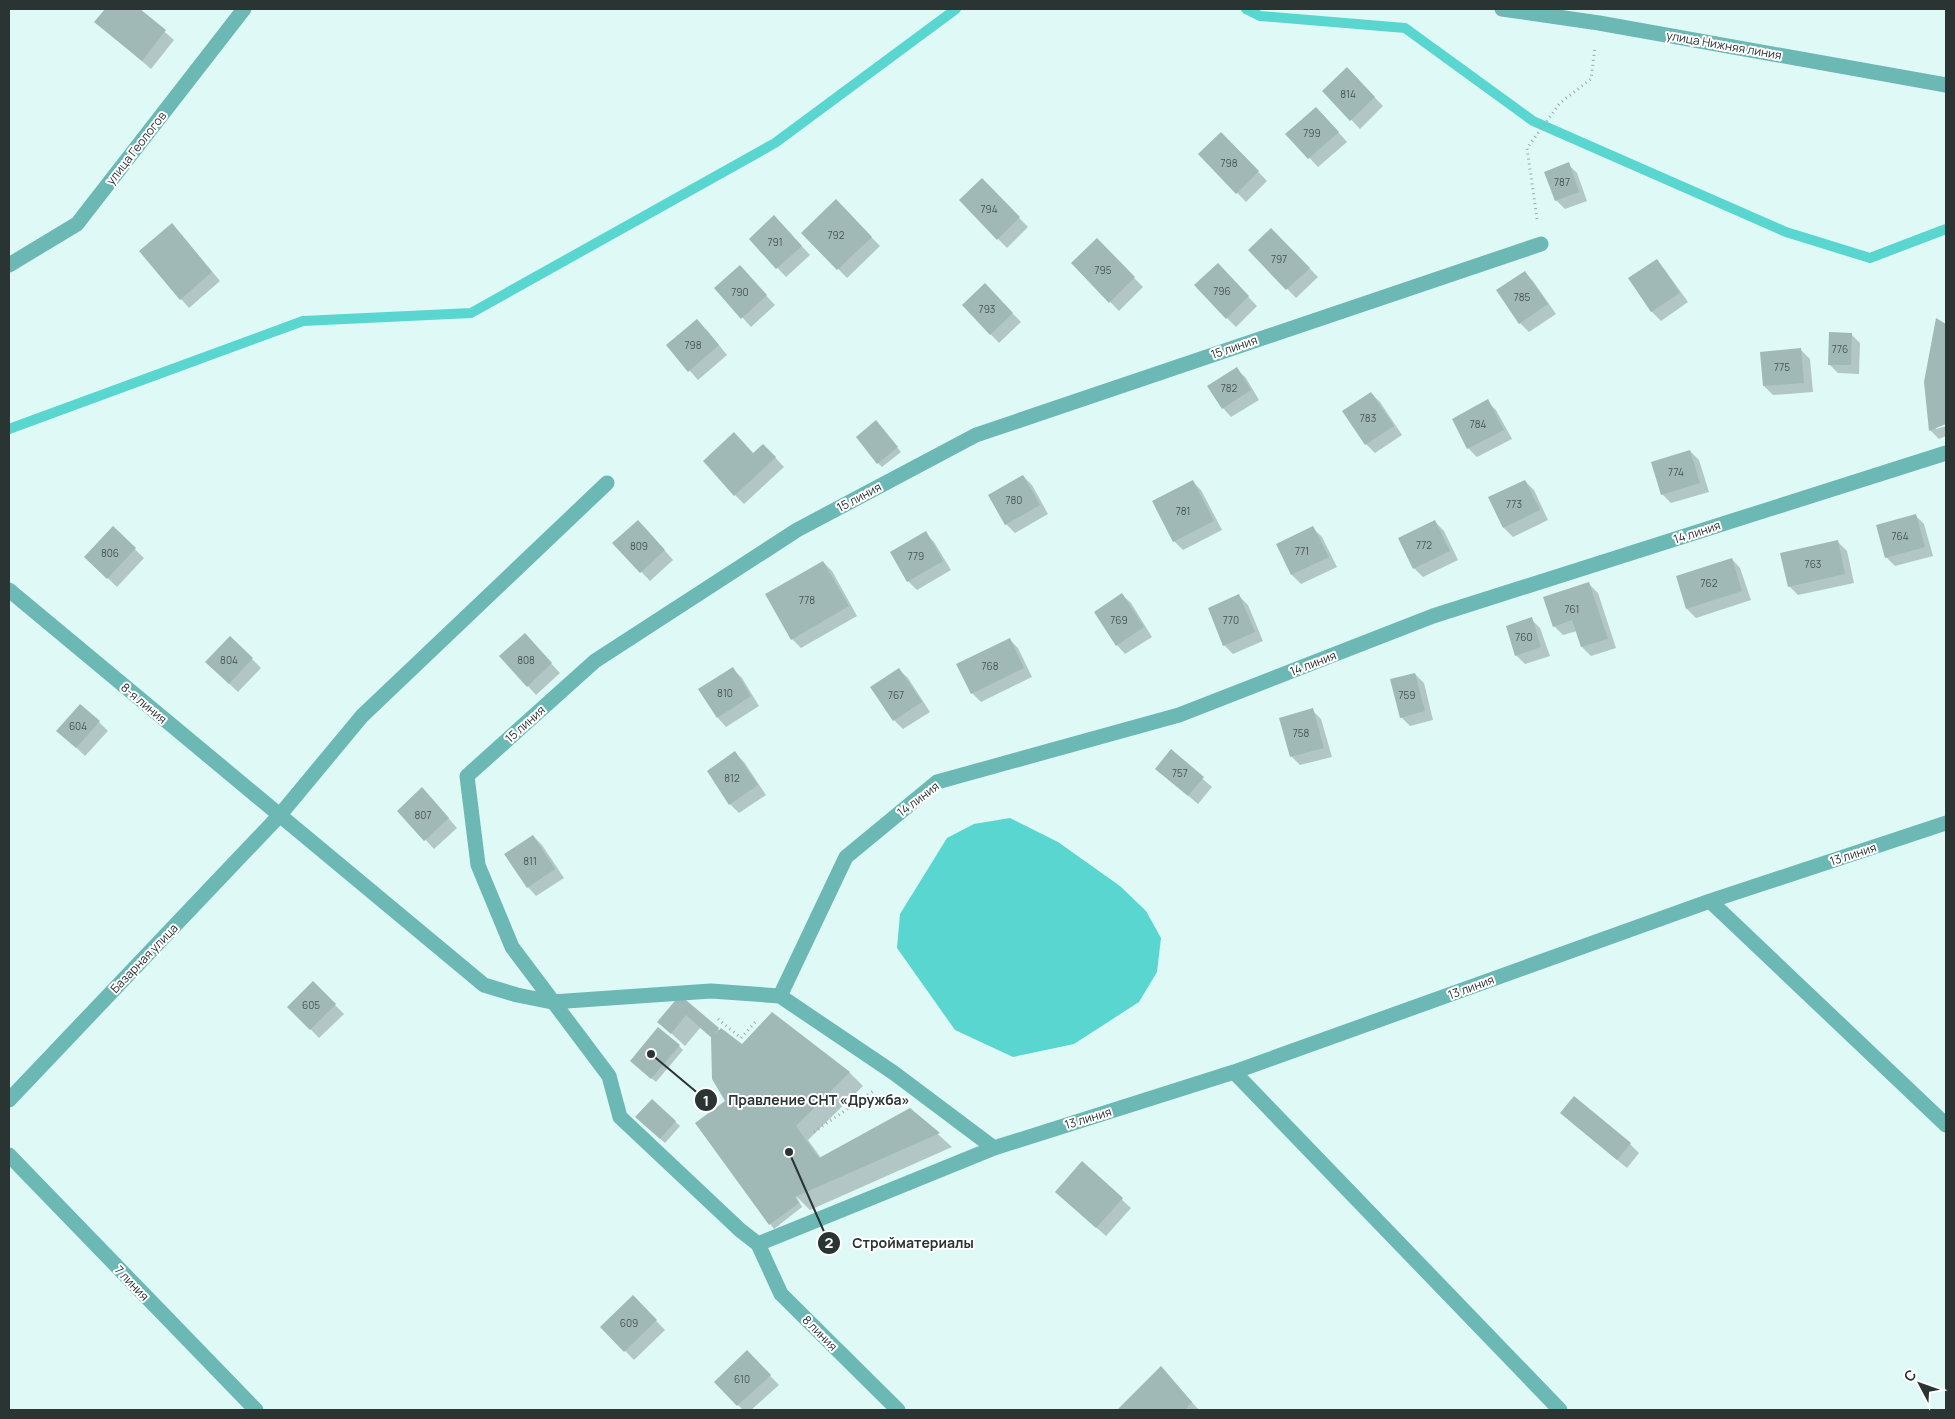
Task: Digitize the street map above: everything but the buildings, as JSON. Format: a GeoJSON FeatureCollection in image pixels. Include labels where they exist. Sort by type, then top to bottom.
{"type":"FeatureCollection","features":[{"type":"Feature","properties":{"kind":"street","name":"улица Геологов"},"geometry":{"type":"LineString","coordinates":[[9,265],[78,224],[244,9]]}},
{"type":"Feature","properties":{"kind":"street","name":"улица Нижняя линия"},"geometry":{"type":"LineString","coordinates":[[1502,9],[1599,23],[1946,85]]}},
{"type":"Feature","properties":{"kind":"street","name":"15 линия"},"geometry":{"type":"LineString","coordinates":[[552,1002],[512,947],[478,865],[467,776],[595,661],[797,530],[976,435],[1541,244]]}},
{"type":"Feature","properties":{"kind":"street","name":"14 линия"},"geometry":{"type":"LineString","coordinates":[[780,996],[846,857],[937,782],[1179,715],[1433,616],[1946,453]]}},
{"type":"Feature","properties":{"kind":"street","name":"Базарная улица"},"geometry":{"type":"LineString","coordinates":[[9,1100],[280,816],[362,716],[607,483]]}},
{"type":"Feature","properties":{"kind":"street","name":"8-я линия"},"geometry":{"type":"LineString","coordinates":[[9,590],[484,985],[517,995],[552,1002],[711,991],[780,996]]}},
{"type":"Feature","properties":{"kind":"street","name":"13 линия"},"geometry":{"type":"LineString","coordinates":[[758,1244],[994,1148],[1234,1072],[1710,901],[1946,824]]}},
{"type":"Feature","properties":{"kind":"street"},"geometry":{"type":"LineString","coordinates":[[1710,901],[1946,1125]]}},
{"type":"Feature","properties":{"kind":"street"},"geometry":{"type":"LineString","coordinates":[[780,996],[894,1073],[994,1148]]}},
{"type":"Feature","properties":{"kind":"street"},"geometry":{"type":"LineString","coordinates":[[552,1002],[610,1076],[620,1117],[740,1230],[758,1244]]}},
{"type":"Feature","properties":{"kind":"street"},"geometry":{"type":"LineString","coordinates":[[1234,1072],[1560,1410]]}},
{"type":"Feature","properties":{"kind":"street","name":"7 линия"},"geometry":{"type":"LineString","coordinates":[[9,1155],[256,1410]]}},
{"type":"Feature","properties":{"kind":"street","name":"8 линия"},"geometry":{"type":"LineString","coordinates":[[758,1244],[781,1294],[898,1410]]}},
{"type":"Feature","properties":{"kind":"path"},"geometry":{"type":"LineString","coordinates":[[1531,190],[1527,148],[1560,103],[1591,79],[1599,23]]}},
{"type":"Feature","properties":{"kind":"path"},"geometry":{"type":"LineString","coordinates":[[814,1132],[878,1088],[894,1073]]}},
{"type":"Feature","properties":{"kind":"water"},"geometry":{"type":"Polygon","coordinates":[[[1010,818],[1058,842],[1120,886],[1146,911],[1161,938],[1157,972],[1139,1002],[1074,1044],[1013,1057],[955,1030],[897,948],[900,914],[947,838],[974,824],[1010,818]]]}},
{"type":"Feature","properties":{"kind":"waterway"},"geometry":{"type":"LineString","coordinates":[[9,429],[303,321],[471,313],[775,143],[956,9]]}},
{"type":"Feature","properties":{"kind":"waterway"},"geometry":{"type":"LineString","coordinates":[[1246,9],[1260,16],[1405,28],[1533,121],[1786,232],[1870,258],[1946,229]]}},
{"type":"Feature","properties":{"kind":"place","name":"Правление СНТ «Дружба»"},"geometry":{"type":"Point","coordinates":[651,1054]}},
{"type":"Feature","properties":{"kind":"place","name":"Стройматериалы"},"geometry":{"type":"Point","coordinates":[789,1152]}}]}
